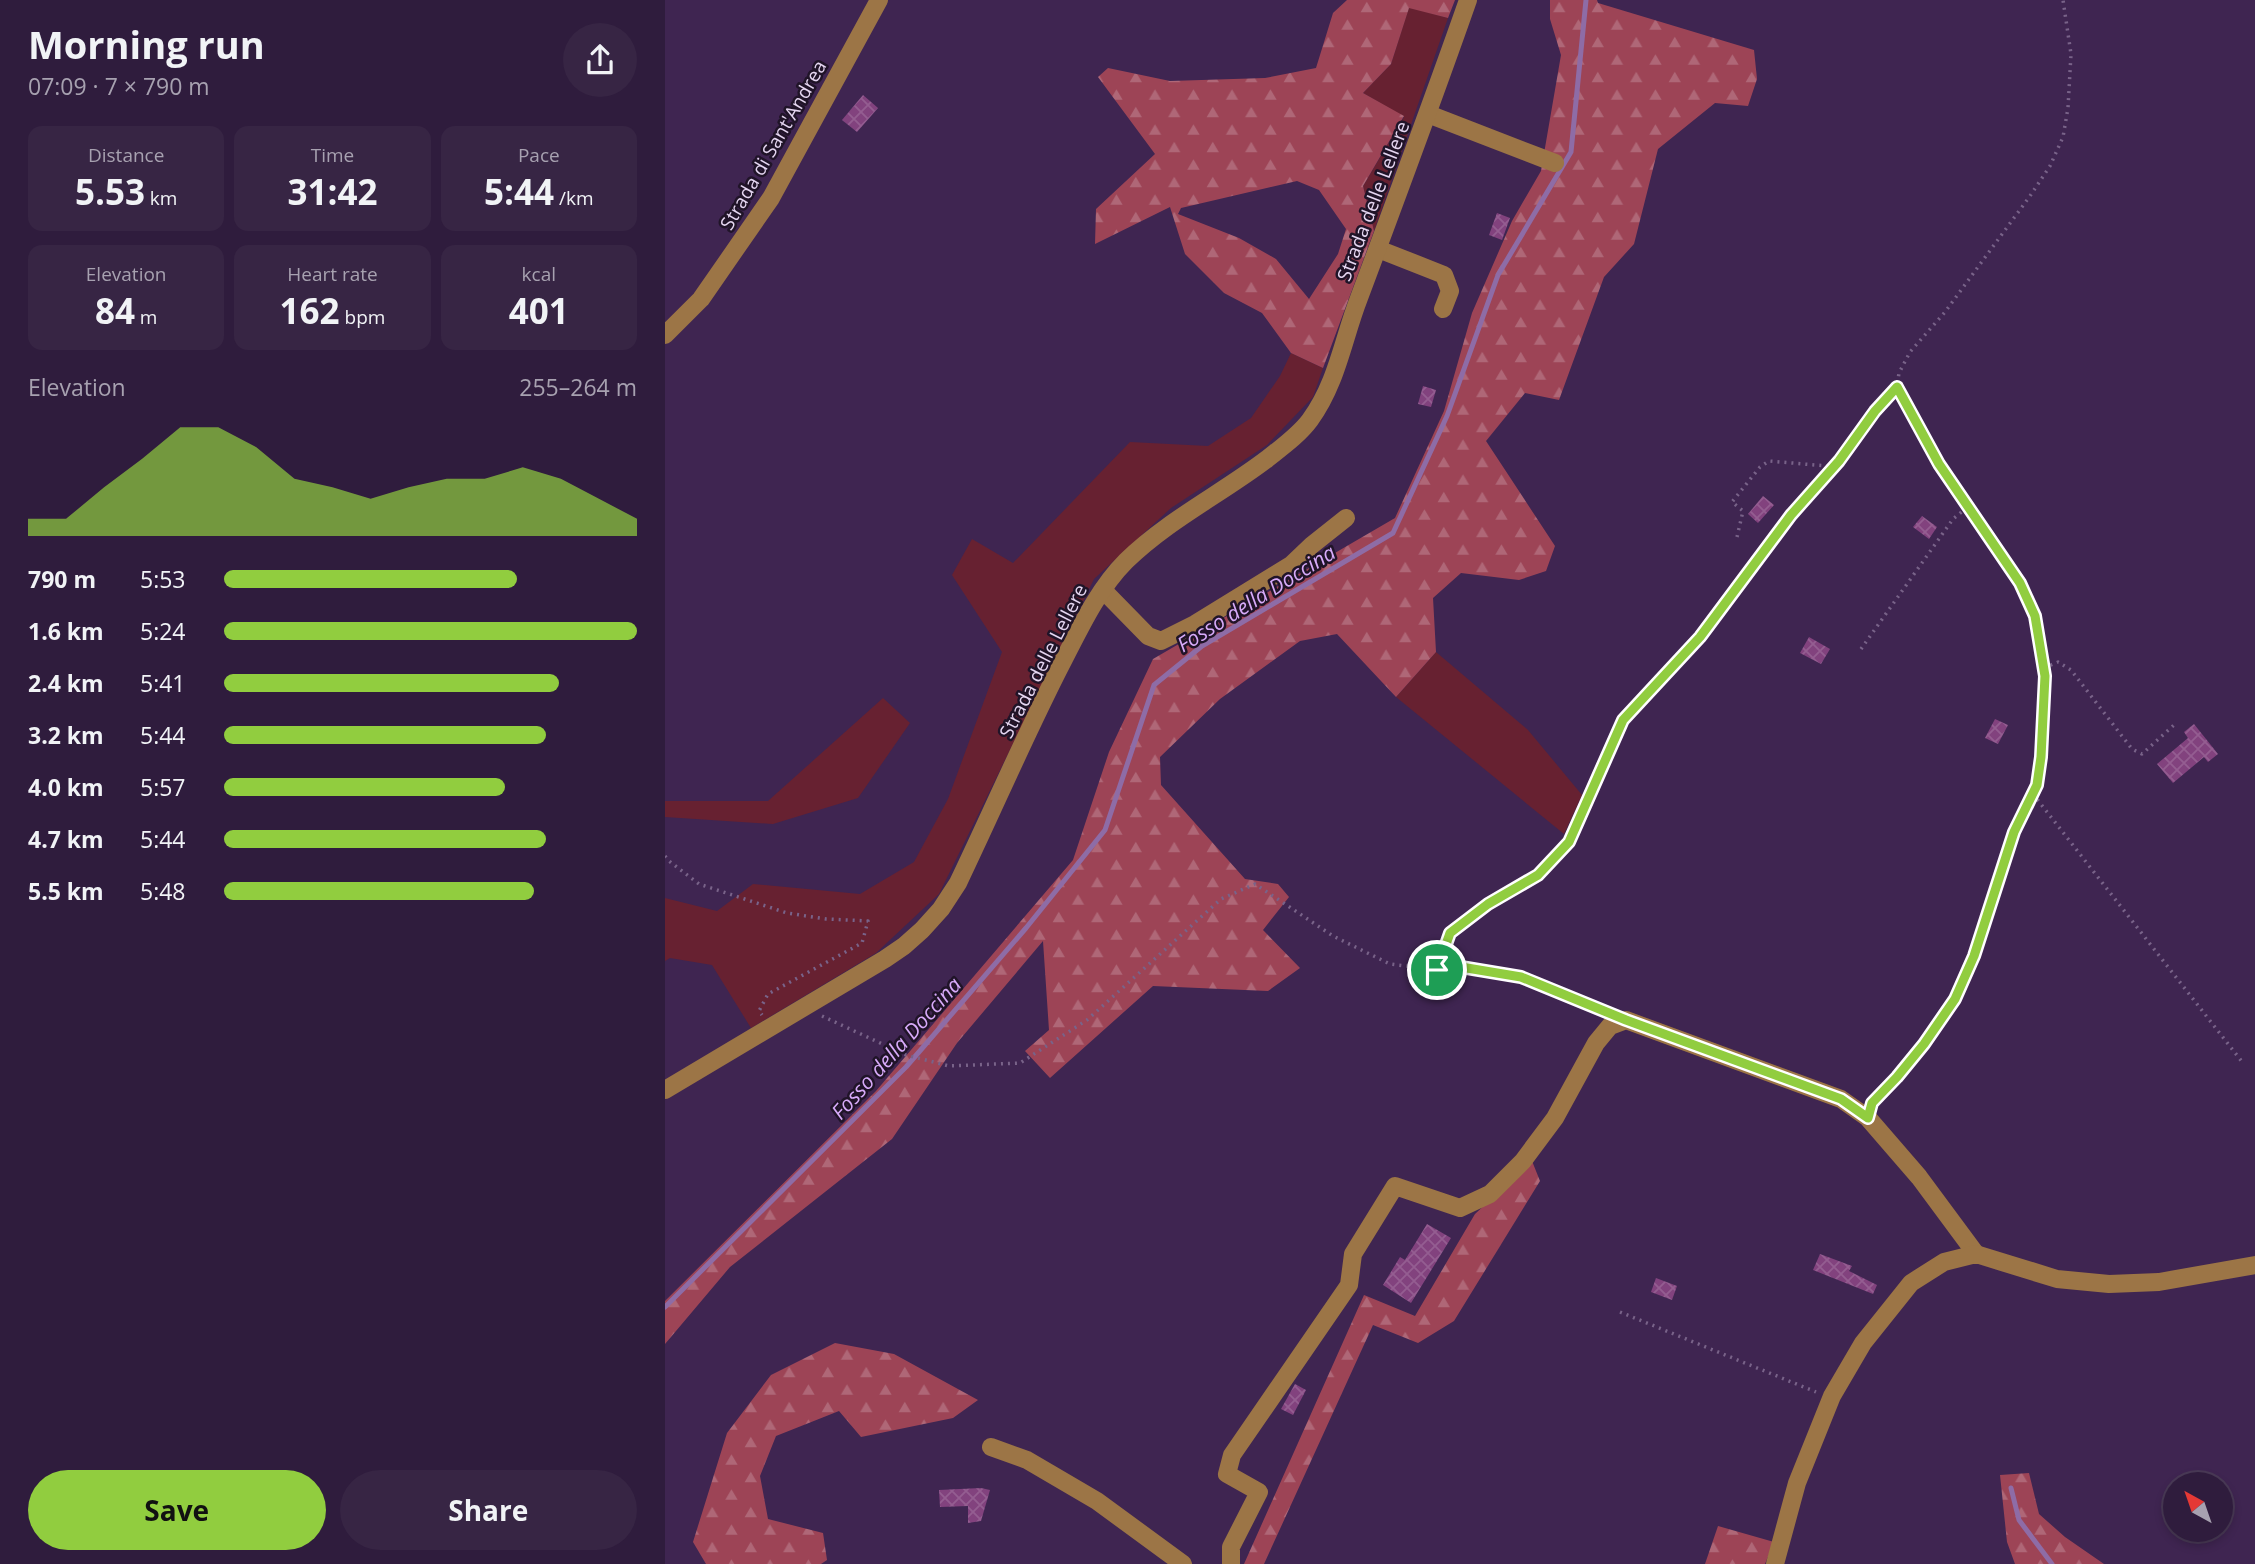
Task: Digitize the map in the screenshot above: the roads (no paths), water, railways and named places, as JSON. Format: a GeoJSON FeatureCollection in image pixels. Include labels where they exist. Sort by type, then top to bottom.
{"type":"FeatureCollection","features":[{"type":"Feature","properties":{"kind":"street","name":"Strada di Sant'Andrea"},"geometry":{"type":"LineString","coordinates":[[665,335],[701,299],[771,198],[880,0]]}},
{"type":"Feature","properties":{"kind":"street","name":"Strada delle Lellere"},"geometry":{"type":"LineString","coordinates":[[665,1090],[885,959],[922,930],[941,909],[958,883],[1049,687],[1081,625],[1103,590],[1125,562],[1151,539],[1247,474],[1286,444],[1310,421],[1330,388],[1357,302],[1468,0]]}},
{"type":"Feature","properties":{"kind":"street"},"geometry":{"type":"LineString","coordinates":[[1428,114],[1555,163]]}},
{"type":"Feature","properties":{"kind":"street"},"geometry":{"type":"LineString","coordinates":[[1378,248],[1444,275],[1450,291],[1443,309]]}},
{"type":"Feature","properties":{"kind":"street"},"geometry":{"type":"LineString","coordinates":[[1103,590],[1148,636],[1161,641],[1195,624],[1291,565],[1312,544],[1346,518]]}},
{"type":"Feature","properties":{"kind":"street"},"geometry":{"type":"LineString","coordinates":[[1231,1564],[1231,1547],[1259,1492],[1227,1474],[1232,1455],[1349,1284],[1353,1254],[1395,1186],[1460,1208],[1490,1194],[1523,1161],[1555,1118],[1596,1043],[1610,1026],[1626,1020],[1841,1099],[1868,1118],[1919,1177],[1976,1254]]}},
{"type":"Feature","properties":{"kind":"street"},"geometry":{"type":"LineString","coordinates":[[1775,1564],[1797,1483],[1831,1398],[1863,1343],[1910,1283],[1944,1262],[1976,1254],[2057,1279],[2109,1284],[2159,1282],[2255,1265]]}},
{"type":"Feature","properties":{"kind":"street"},"geometry":{"type":"LineString","coordinates":[[991,1447],[1027,1460],[1097,1501],[1183,1564]]}},
{"type":"Feature","properties":{"kind":"waterway","name":"Fosso della Doccina"},"geometry":{"type":"LineString","coordinates":[[665,1307],[906,1067],[1026,928],[1105,830],[1154,685],[1202,646],[1393,533],[1447,416],[1498,275],[1571,152],[1586,0]]}},
{"type":"Feature","properties":{"kind":"waterway"},"geometry":{"type":"LineString","coordinates":[[2011,1488],[2019,1520],[2052,1564]]}}]}
